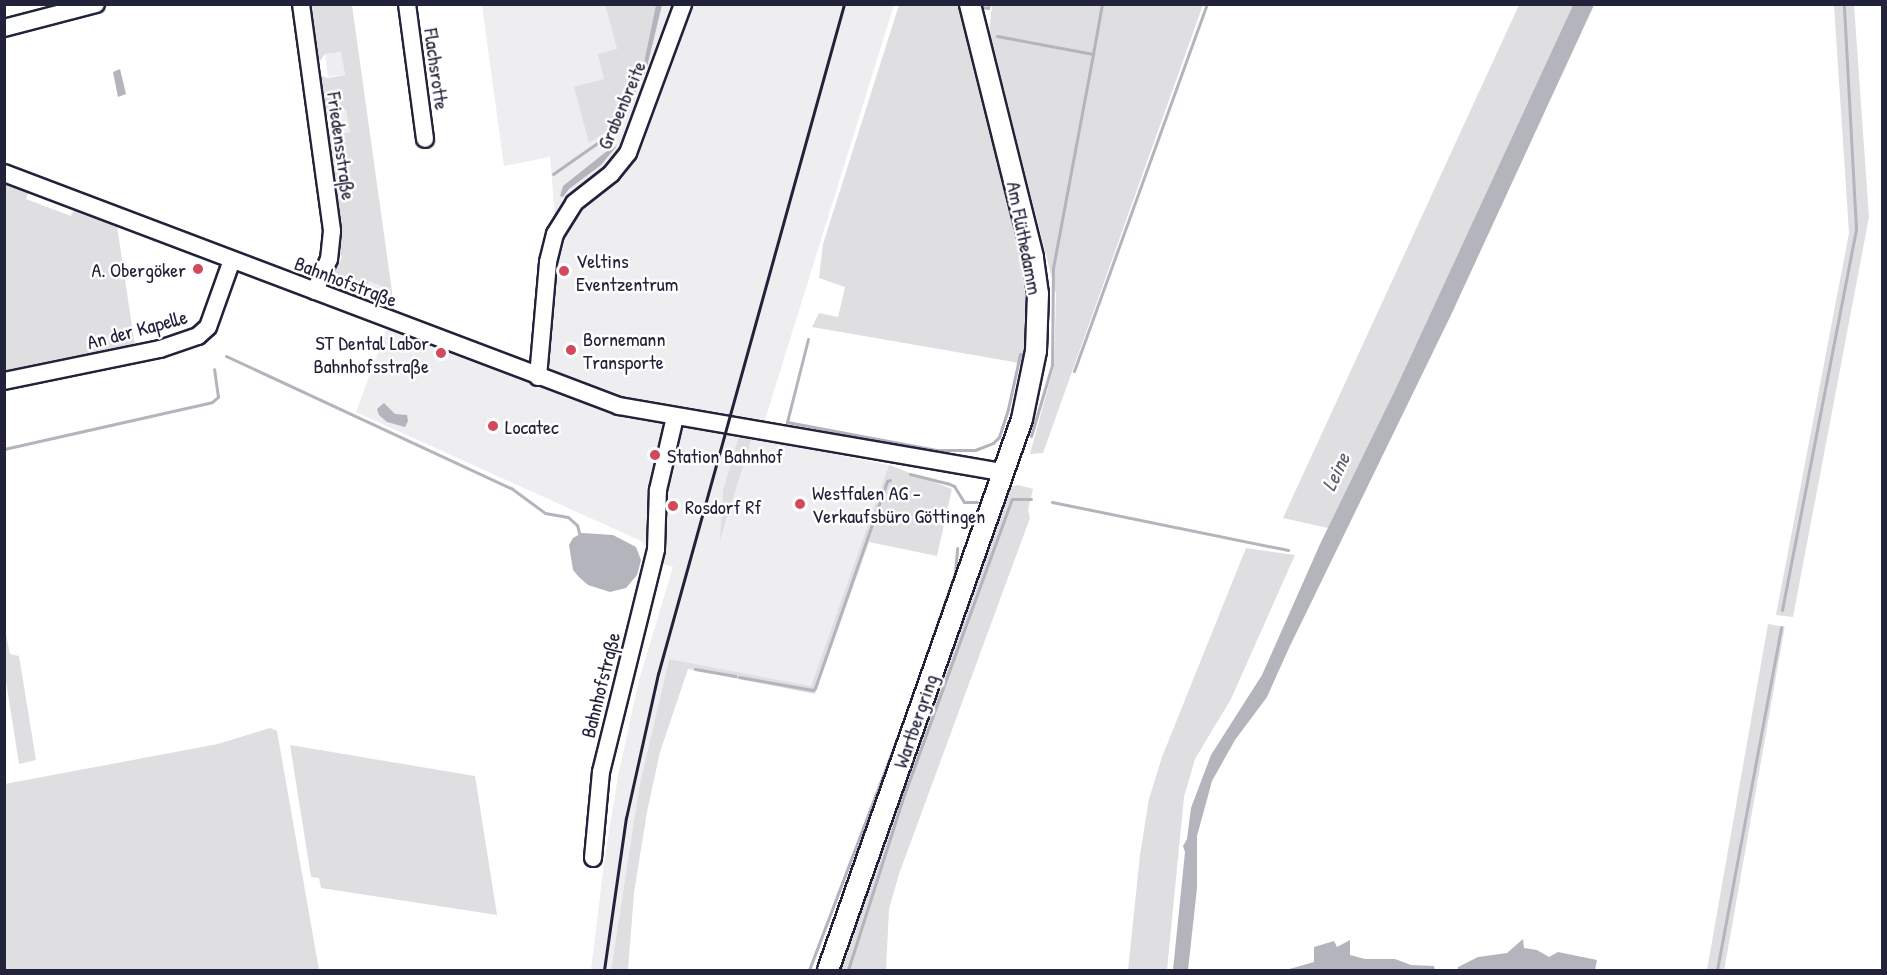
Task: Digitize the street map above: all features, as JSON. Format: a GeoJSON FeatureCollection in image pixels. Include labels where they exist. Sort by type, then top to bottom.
{"type":"FeatureCollection","features":[{"type":"Feature","properties":{"kind":"main road","name":"Am Flüthedamm"},"geometry":{"type":"LineString","coordinates":[[970,4],[1022,207],[1038,294],[1038,329],[1033,374],[1022,419],[1003,472]]}},
{"type":"Feature","properties":{"kind":"main road","name":"Wartbergring"},"geometry":{"type":"LineString","coordinates":[[828,970],[1003,472]]}},
{"type":"Feature","properties":{"kind":"street"},"geometry":{"type":"LineString","coordinates":[[4,28],[96,4]]}},
{"type":"Feature","properties":{"kind":"street","name":"Friedensstraße"},"geometry":{"type":"LineString","coordinates":[[301,4],[332,231],[329,259],[315,291]]}},
{"type":"Feature","properties":{"kind":"street","name":"Flachsrotte"},"geometry":{"type":"LineString","coordinates":[[407,4],[425,139]]}},
{"type":"Feature","properties":{"kind":"street","name":"Grabenbreite"},"geometry":{"type":"LineString","coordinates":[[538,377],[548,262],[555,234],[568,210],[611,174],[628,153],[683,4]]}},
{"type":"Feature","properties":{"kind":"street","name":"Bahnhofstraße"},"geometry":{"type":"LineString","coordinates":[[4,173],[610,404],[1003,472]]}},
{"type":"Feature","properties":{"kind":"street","name":"An der Kapelle"},"geometry":{"type":"LineString","coordinates":[[4,381],[160,348],[198,336],[208,327],[232,260]]}},
{"type":"Feature","properties":{"kind":"street","name":"Bahnhofstraße"},"geometry":{"type":"LineString","coordinates":[[593,858],[600,772],[656,549],[658,490],[675,417]]}},
{"type":"Feature","properties":{"kind":"shaded area"},"geometry":{"type":"Polygon","coordinates":[[[308,5],[352,5],[395,313],[382,309],[390,290],[369,281],[361,300],[332,289],[329,282],[336,260],[340,262],[342,256],[338,254],[339,231],[326,131],[333,135],[350,132],[346,109],[330,112],[323,121],[318,75],[328,78],[345,75],[341,52],[325,54],[317,65],[308,5]]]}},
{"type":"Feature","properties":{"kind":"shaded area"},"geometry":{"type":"Polygon","coordinates":[[[482,5],[605,5],[617,49],[604,79],[589,142],[656,5],[894,5],[764,423],[743,421],[723,490],[721,539],[752,438],[889,465],[811,686],[669,659],[639,788],[611,970],[591,970],[604,863],[618,776],[639,680],[673,567],[658,562],[641,541],[356,412],[388,325],[538,382],[545,257],[555,218],[550,157],[504,166],[482,5]]]}},
{"type":"Feature","properties":{"kind":"shaded area"},"geometry":{"type":"Polygon","coordinates":[[[605,5],[656,5],[641,71],[613,128],[589,143],[574,87],[604,79],[598,54],[617,49],[605,5]]]}},
{"type":"Feature","properties":{"kind":"shaded area"},"geometry":{"type":"Polygon","coordinates":[[[656,5],[662,5],[646,71],[616,130],[600,141],[613,128],[644,63],[656,5]]]}},
{"type":"Feature","properties":{"kind":"shaded area"},"geometry":{"type":"Polygon","coordinates":[[[899,5],[964,5],[1022,246],[1029,306],[1023,367],[1014,362],[812,327],[819,313],[838,317],[845,287],[819,278],[823,244],[899,5]]]}},
{"type":"Feature","properties":{"kind":"shaded area"},"geometry":{"type":"Polygon","coordinates":[[[992,5],[1203,5],[1043,453],[1030,454],[1054,366],[1056,294],[989,32],[992,5]]]}},
{"type":"Feature","properties":{"kind":"shaded area"},"geometry":{"type":"Polygon","coordinates":[[[1519,5],[1573,5],[1396,388],[1328,528],[1283,518],[1519,5]]]}},
{"type":"Feature","properties":{"kind":"shaded area"},"geometry":{"type":"Polygon","coordinates":[[[1573,5],[1594,5],[1451,315],[1267,697],[1235,740],[1212,781],[1197,836],[1197,888],[1188,970],[1173,970],[1185,852],[1183,846],[1187,839],[1191,808],[1211,755],[1262,675],[1321,542],[1396,388],[1573,5]]]}},
{"type":"Feature","properties":{"kind":"shaded area"},"geometry":{"type":"Polygon","coordinates":[[[1834,5],[1854,5],[1869,217],[1793,617],[1776,615],[1849,233],[1834,5]]]}},
{"type":"Feature","properties":{"kind":"shaded area"},"geometry":{"type":"Polygon","coordinates":[[[342,52],[345,75],[328,77],[325,54],[342,52]]]}},
{"type":"Feature","properties":{"kind":"shaded area"},"geometry":{"type":"Polygon","coordinates":[[[120,69],[126,94],[118,97],[113,72],[120,69]]]}},
{"type":"Feature","properties":{"kind":"shaded area"},"geometry":{"type":"Polygon","coordinates":[[[347,109],[350,133],[333,135],[330,111],[347,109]]]}},
{"type":"Feature","properties":{"kind":"shaded area"},"geometry":{"type":"Polygon","coordinates":[[[617,146],[601,165],[569,189],[563,197],[560,196],[563,186],[607,151],[617,146]]]}},
{"type":"Feature","properties":{"kind":"shaded area"},"geometry":{"type":"Polygon","coordinates":[[[4,183],[28,193],[26,199],[71,216],[74,210],[117,226],[135,346],[5,375],[4,183]]]}},
{"type":"Feature","properties":{"kind":"shaded area"},"geometry":{"type":"Polygon","coordinates":[[[369,281],[390,290],[382,309],[361,300],[369,281]]]}},
{"type":"Feature","properties":{"kind":"shaded area"},"geometry":{"type":"Polygon","coordinates":[[[384,403],[395,414],[407,415],[408,421],[405,427],[387,422],[379,415],[377,409],[384,403]]]}},
{"type":"Feature","properties":{"kind":"shaded area"},"geometry":{"type":"Polygon","coordinates":[[[739,435],[752,438],[720,541],[723,490],[739,435]]]}},
{"type":"Feature","properties":{"kind":"shaded area"},"geometry":{"type":"Polygon","coordinates":[[[889,465],[952,489],[937,556],[869,542],[815,694],[688,669],[660,752],[647,812],[634,893],[628,970],[611,970],[639,788],[669,659],[811,686],[889,465]]]}},
{"type":"Feature","properties":{"kind":"shaded area"},"geometry":{"type":"Polygon","coordinates":[[[1018,485],[1033,489],[1028,510],[1030,518],[899,874],[889,909],[886,970],[833,970],[1003,495],[1010,487],[1018,485]]]}},
{"type":"Feature","properties":{"kind":"shaded area"},"geometry":{"type":"Polygon","coordinates":[[[582,533],[613,535],[636,547],[641,560],[637,575],[626,588],[610,592],[588,585],[573,570],[569,545],[573,538],[582,533]]]}},
{"type":"Feature","properties":{"kind":"shaded area"},"geometry":{"type":"Polygon","coordinates":[[[1246,548],[1295,555],[1231,699],[1195,759],[1184,797],[1167,970],[1128,970],[1140,855],[1149,799],[1162,757],[1246,548]]]}},
{"type":"Feature","properties":{"kind":"shaded area"},"geometry":{"type":"Polygon","coordinates":[[[1768,624],[1785,627],[1724,970],[1707,970],[1768,624]]]}},
{"type":"Feature","properties":{"kind":"shaded area"},"geometry":{"type":"Polygon","coordinates":[[[4,625],[10,654],[19,656],[36,760],[19,764],[5,675],[4,625]]]}},
{"type":"Feature","properties":{"kind":"shaded area"},"geometry":{"type":"Polygon","coordinates":[[[270,728],[277,731],[319,970],[5,970],[5,784],[218,744],[270,728]]]}},
{"type":"Feature","properties":{"kind":"shaded area"},"geometry":{"type":"Polygon","coordinates":[[[290,745],[475,776],[497,915],[321,888],[319,878],[311,877],[290,745]]]}},
{"type":"Feature","properties":{"kind":"shaded area"},"geometry":{"type":"Polygon","coordinates":[[[1523,939],[1524,948],[1537,950],[1549,957],[1558,952],[1597,960],[1595,970],[1458,970],[1458,967],[1478,957],[1507,953],[1523,939]]]}},
{"type":"Feature","properties":{"kind":"shaded area"},"geometry":{"type":"Polygon","coordinates":[[[1350,940],[1350,955],[1365,959],[1395,959],[1411,965],[1434,966],[1435,970],[1286,970],[1314,962],[1314,947],[1334,941],[1337,947],[1350,940]]]}},
{"type":"Feature","properties":{"kind":"waterway"},"geometry":{"type":"LineString","coordinates":[[982,7],[988,8],[989,4]]}},
{"type":"Feature","properties":{"kind":"waterway"},"geometry":{"type":"LineString","coordinates":[[997,36],[1093,54],[1102,4]]}},
{"type":"Feature","properties":{"kind":"waterway"},"geometry":{"type":"LineString","coordinates":[[1074,371],[1207,4]]}},
{"type":"Feature","properties":{"kind":"waterway"},"geometry":{"type":"LineString","coordinates":[[1782,610],[1856,229],[1844,4]]}},
{"type":"Feature","properties":{"kind":"waterway"},"geometry":{"type":"LineString","coordinates":[[1031,436],[1052,365],[1053,268],[1093,54]]}},
{"type":"Feature","properties":{"kind":"waterway"},"geometry":{"type":"LineString","coordinates":[[553,174],[603,139]]}},
{"type":"Feature","properties":{"kind":"waterway"},"geometry":{"type":"LineString","coordinates":[[808,339],[787,422],[936,450],[975,450],[993,443],[999,437],[1008,409],[1020,354],[1024,354]]}},
{"type":"Feature","properties":{"kind":"waterway"},"geometry":{"type":"LineString","coordinates":[[226,356],[511,488],[545,513],[568,517],[577,525],[580,536]]}},
{"type":"Feature","properties":{"kind":"waterway"},"geometry":{"type":"LineString","coordinates":[[4,449],[212,402],[218,397],[214,369]]}},
{"type":"Feature","properties":{"kind":"waterway"},"geometry":{"type":"LineString","coordinates":[[910,474],[947,483],[954,486],[964,502],[977,502]]}},
{"type":"Feature","properties":{"kind":"waterway"},"geometry":{"type":"LineString","coordinates":[[739,677],[813,690],[815,688],[887,481],[890,480]]}},
{"type":"Feature","properties":{"kind":"waterway"},"geometry":{"type":"LineString","coordinates":[[848,970],[904,795],[1012,499],[1031,499]]}},
{"type":"Feature","properties":{"kind":"waterway"},"geometry":{"type":"LineString","coordinates":[[1052,502],[1288,550]]}},
{"type":"Feature","properties":{"kind":"waterway"},"geometry":{"type":"LineString","coordinates":[[809,970],[903,723],[955,573],[957,548]]}},
{"type":"Feature","properties":{"kind":"waterway"},"geometry":{"type":"LineString","coordinates":[[1717,970],[1781,627]]}},
{"type":"Feature","properties":{"kind":"waterway"},"geometry":{"type":"LineString","coordinates":[[695,669],[735,676]]}},
{"type":"Feature","properties":{"kind":"railway"},"geometry":{"type":"LineString","coordinates":[[604,970],[626,818],[658,674],[844,4]]}},
{"type":"Feature","properties":{"kind":"place","name":"A. Obergöker"},"geometry":{"type":"Point","coordinates":[198,269]}},
{"type":"Feature","properties":{"kind":"place","name":"Veltins Eventzentrum"},"geometry":{"type":"Point","coordinates":[564,271]}},
{"type":"Feature","properties":{"kind":"place","name":"Bornemann Transporte"},"geometry":{"type":"Point","coordinates":[571,350]}},
{"type":"Feature","properties":{"kind":"place","name":"ST Dental Labor Bahnhofsstraße"},"geometry":{"type":"Point","coordinates":[441,353]}},
{"type":"Feature","properties":{"kind":"place","name":"Locatec"},"geometry":{"type":"Point","coordinates":[493,426]}},
{"type":"Feature","properties":{"kind":"place","name":"Station Bahnhof"},"geometry":{"type":"Point","coordinates":[655,455]}},
{"type":"Feature","properties":{"kind":"place","name":"Westfalen AG - Verkaufsbüro Göttingen"},"geometry":{"type":"Point","coordinates":[800,504]}},
{"type":"Feature","properties":{"kind":"place","name":"Rosdorf Rf"},"geometry":{"type":"Point","coordinates":[673,506]}},
{"type":"Feature","properties":{"kind":"water label","name":"Leine"},"geometry":{"type":"Point","coordinates":[1336,472]}}]}
